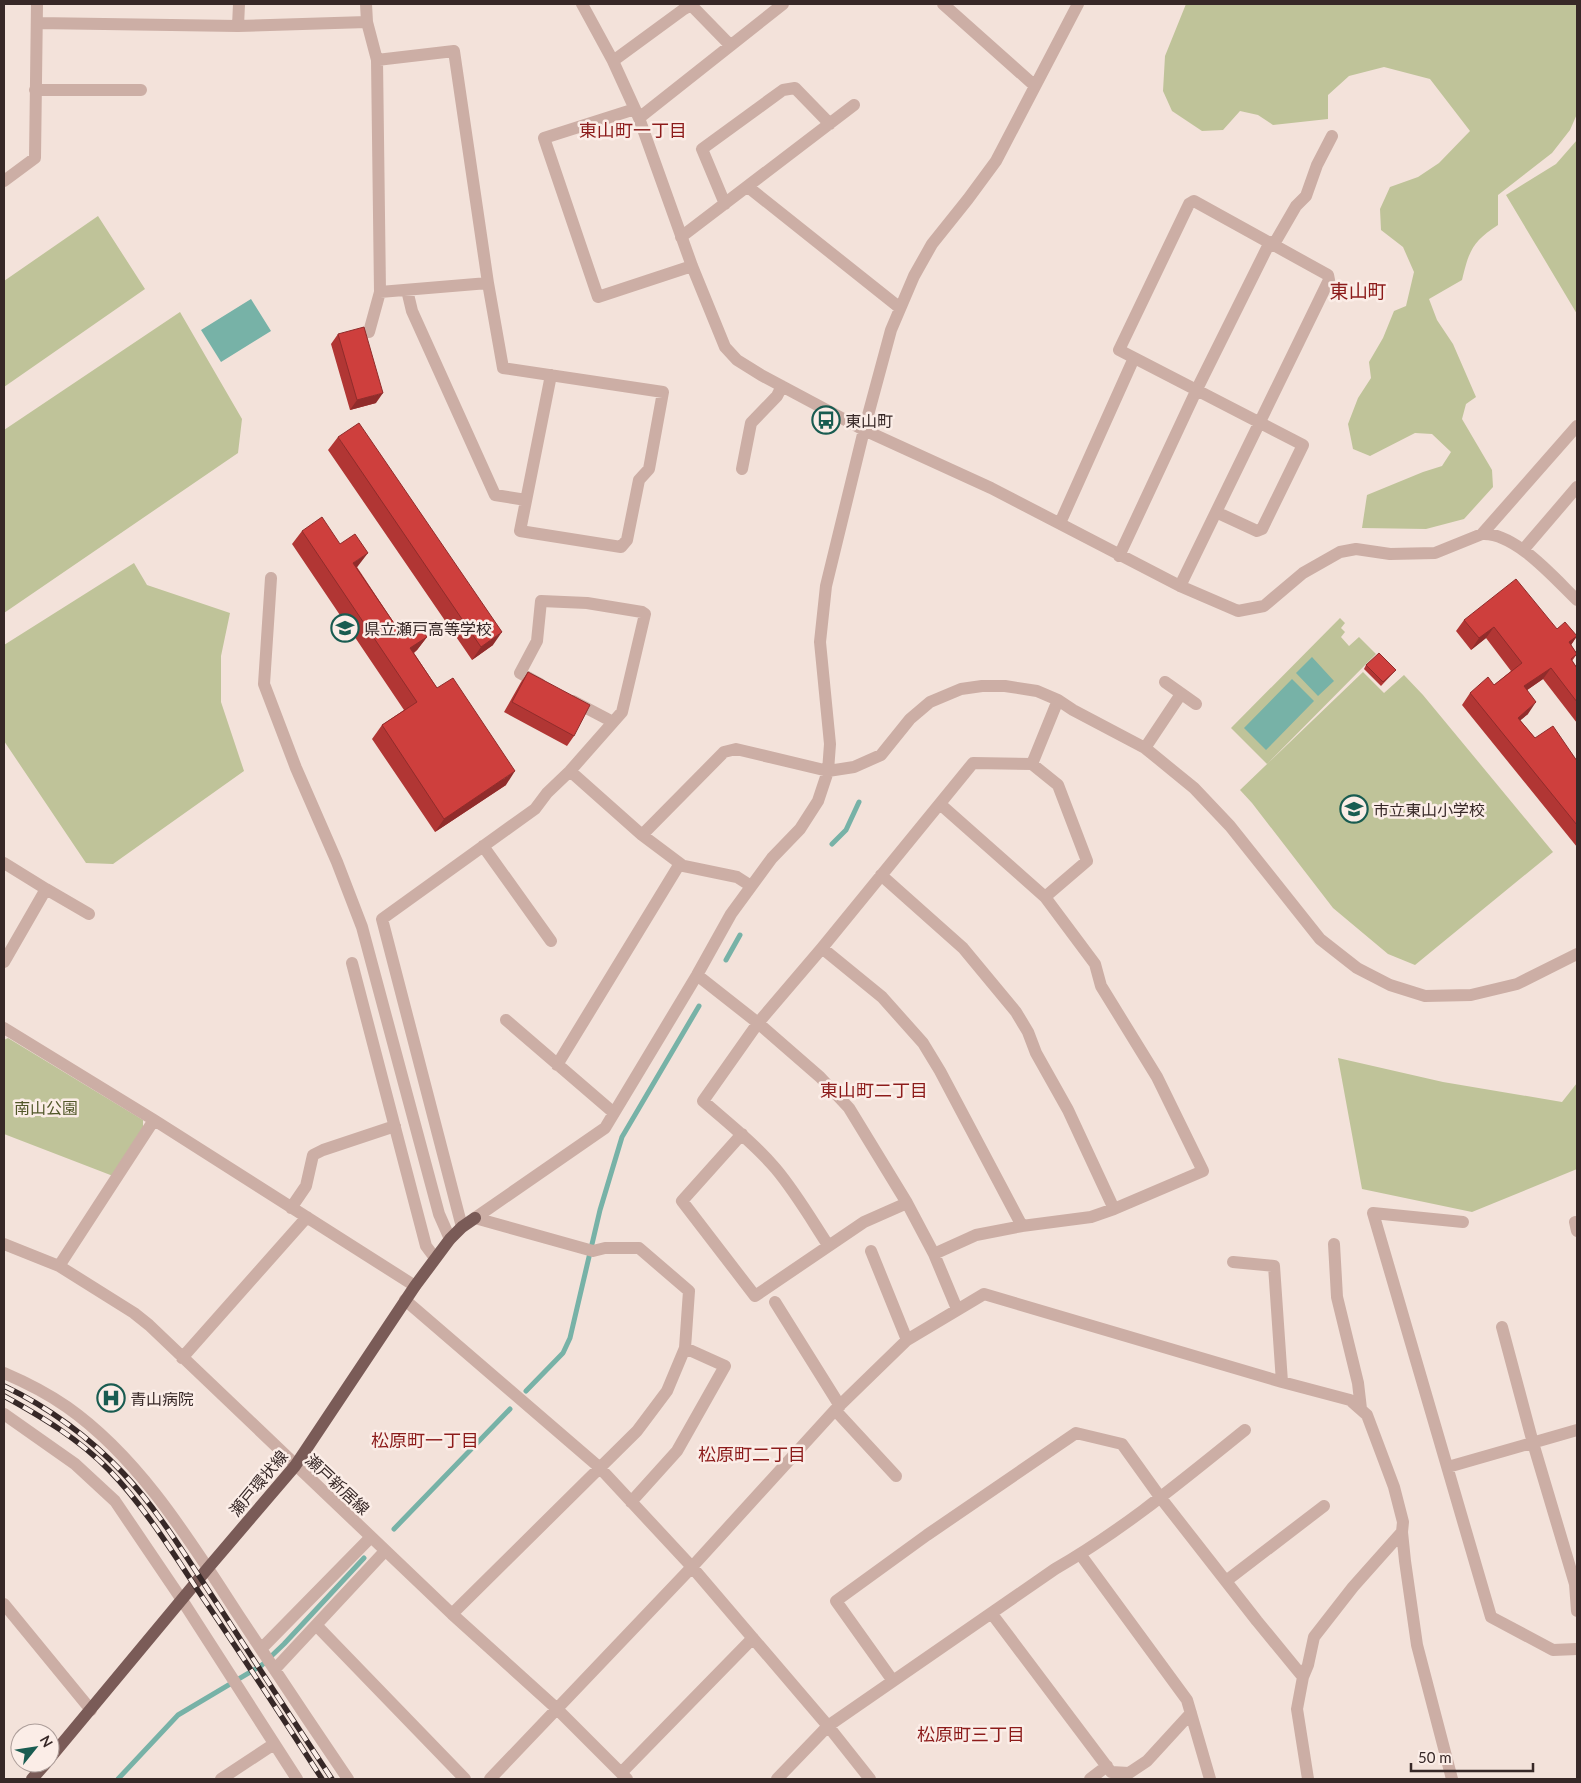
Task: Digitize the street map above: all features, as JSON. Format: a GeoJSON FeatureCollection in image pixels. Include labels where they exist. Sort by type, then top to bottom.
{"type":"FeatureCollection","features":[{"type":"Feature","properties":{"kind":"main road","name":"瀬戸環状線"},"geometry":{"type":"LineString","coordinates":[[60,1746],[295,1466],[435,1258],[462,1227],[475,1218]]}},
{"type":"Feature","properties":{"kind":"street"},"geometry":{"type":"LineString","coordinates":[[4,181],[35,158],[37,4]]}},
{"type":"Feature","properties":{"kind":"street"},"geometry":{"type":"LineString","coordinates":[[238,26],[239,4]]}},
{"type":"Feature","properties":{"kind":"street"},"geometry":{"type":"LineString","coordinates":[[366,4],[367,22],[377,60],[380,292],[370,332]]}},
{"type":"Feature","properties":{"kind":"street"},"geometry":{"type":"LineString","coordinates":[[582,4],[613,61],[637,114],[692,266],[725,347],[737,360],[864,430],[991,488],[1180,586],[1238,611],[1264,606],[1303,574],[1340,552],[1356,549],[1390,554],[1435,553],[1482,534],[1496,535],[1523,550],[1577,600]]}},
{"type":"Feature","properties":{"kind":"street"},"geometry":{"type":"LineString","coordinates":[[692,266],[598,297],[544,138],[637,114],[783,4]]}},
{"type":"Feature","properties":{"kind":"street"},"geometry":{"type":"LineString","coordinates":[[943,4],[1035,86]]}},
{"type":"Feature","properties":{"kind":"street"},"geometry":{"type":"LineString","coordinates":[[613,61],[684,8],[691,5],[730,45]]}},
{"type":"Feature","properties":{"kind":"street"},"geometry":{"type":"LineString","coordinates":[[475,1218],[605,1128],[697,974],[730,914],[772,858],[800,829],[818,801],[828,771],[830,744],[820,642],[826,586],[864,430],[892,330],[914,276],[932,244],[996,161],[1076,5]]}},
{"type":"Feature","properties":{"kind":"street"},"geometry":{"type":"LineString","coordinates":[[36,23],[238,26],[367,22]]}},
{"type":"Feature","properties":{"kind":"street"},"geometry":{"type":"LineString","coordinates":[[377,60],[454,50],[488,283],[503,368],[551,375],[663,392],[649,469],[639,480],[627,540],[621,547],[520,531],[551,375]]}},
{"type":"Feature","properties":{"kind":"street"},"geometry":{"type":"LineString","coordinates":[[725,204],[702,150],[783,90],[796,88],[830,124]]}},
{"type":"Feature","properties":{"kind":"street"},"geometry":{"type":"LineString","coordinates":[[35,90],[141,90]]}},
{"type":"Feature","properties":{"kind":"street"},"geometry":{"type":"LineString","coordinates":[[681,237],[854,105]]}},
{"type":"Feature","properties":{"kind":"street"},"geometry":{"type":"LineString","coordinates":[[1120,556],[1197,389],[1272,243],[1296,206],[1306,196],[1316,165],[1332,136]]}},
{"type":"Feature","properties":{"kind":"street"},"geometry":{"type":"LineString","coordinates":[[748,187],[900,308]]}},
{"type":"Feature","properties":{"kind":"street"},"geometry":{"type":"LineString","coordinates":[[1180,586],[1216,512],[1260,422],[1330,280],[1328,275],[1194,201],[1189,204],[1119,350],[1197,389],[1260,422],[1303,445],[1262,529],[1257,531],[1216,512]]}},
{"type":"Feature","properties":{"kind":"street"},"geometry":{"type":"LineString","coordinates":[[380,292],[488,283]]}},
{"type":"Feature","properties":{"kind":"street"},"geometry":{"type":"LineString","coordinates":[[407,290],[412,311],[495,495],[526,500]]}},
{"type":"Feature","properties":{"kind":"street"},"geometry":{"type":"LineString","coordinates":[[1060,523],[1134,358]]}},
{"type":"Feature","properties":{"kind":"street"},"geometry":{"type":"LineString","coordinates":[[742,469],[751,423],[777,396],[782,386]]}},
{"type":"Feature","properties":{"kind":"street"},"geometry":{"type":"LineString","coordinates":[[1482,534],[1577,426]]}},
{"type":"Feature","properties":{"kind":"street"},"geometry":{"type":"LineString","coordinates":[[1523,550],[1577,488]]}},
{"type":"Feature","properties":{"kind":"street"},"geometry":{"type":"LineString","coordinates":[[271,578],[264,684],[296,768],[337,862],[362,927],[439,1214],[450,1239]]}},
{"type":"Feature","properties":{"kind":"street"},"geometry":{"type":"LineString","coordinates":[[462,1227],[382,919],[535,809],[547,793],[570,771],[622,712],[645,614],[587,602],[541,601],[537,642],[520,673],[613,722]]}},
{"type":"Feature","properties":{"kind":"street"},"geometry":{"type":"LineString","coordinates":[[1165,682],[1196,704]]}},
{"type":"Feature","properties":{"kind":"street"},"geometry":{"type":"LineString","coordinates":[[642,835],[724,752],[736,750],[828,771],[854,767],[881,755],[910,719],[930,702],[961,689],[982,686],[1005,686],[1036,691],[1058,700],[1073,710],[1145,748],[1194,788],[1230,826],[1320,939],[1357,968],[1390,986],[1424,996],[1471,995],[1517,984],[1577,954]]}},
{"type":"Feature","properties":{"kind":"street"},"geometry":{"type":"LineString","coordinates":[[1145,748],[1181,694]]}},
{"type":"Feature","properties":{"kind":"street"},"geometry":{"type":"LineString","coordinates":[[1032,764],[1058,700]]}},
{"type":"Feature","properties":{"kind":"street"},"geometry":{"type":"LineString","coordinates":[[828,1245],[798,1197],[775,1168],[742,1134],[703,1101],[758,1023],[822,948],[973,763],[1032,764],[1058,785],[1087,861],[1045,897]]}},
{"type":"Feature","properties":{"kind":"street"},"geometry":{"type":"LineString","coordinates":[[557,1065],[679,865],[682,864],[642,835],[570,771]]}},
{"type":"Feature","properties":{"kind":"street"},"geometry":{"type":"LineString","coordinates":[[934,1254],[976,1235],[1022,1226],[1091,1217],[1114,1209],[1203,1170],[1157,1077],[1101,986],[1094,964],[1045,897],[940,804]]}},
{"type":"Feature","properties":{"kind":"street"},"geometry":{"type":"LineString","coordinates":[[483,846],[551,941]]}},
{"type":"Feature","properties":{"kind":"street"},"geometry":{"type":"LineString","coordinates":[[4,863],[89,914]]}},
{"type":"Feature","properties":{"kind":"street"},"geometry":{"type":"LineString","coordinates":[[679,865],[737,877],[751,886]]}},
{"type":"Feature","properties":{"kind":"street"},"geometry":{"type":"LineString","coordinates":[[882,875],[963,948],[1016,1012],[1028,1032],[1036,1053],[1068,1110],[1114,1209]]}},
{"type":"Feature","properties":{"kind":"street"},"geometry":{"type":"LineString","coordinates":[[4,962],[46,889]]}},
{"type":"Feature","properties":{"kind":"street"},"geometry":{"type":"LineString","coordinates":[[822,948],[882,997],[923,1043],[940,1071],[1022,1226]]}},
{"type":"Feature","properties":{"kind":"street"},"geometry":{"type":"LineString","coordinates":[[352,963],[426,1246],[435,1258]]}},
{"type":"Feature","properties":{"kind":"street"},"geometry":{"type":"LineString","coordinates":[[697,974],[758,1023],[820,1078],[849,1108],[907,1203],[934,1254],[957,1309]]}},
{"type":"Feature","properties":{"kind":"street"},"geometry":{"type":"LineString","coordinates":[[506,1020],[614,1113]]}},
{"type":"Feature","properties":{"kind":"street"},"geometry":{"type":"LineString","coordinates":[[4,1028],[154,1120],[415,1286]]}},
{"type":"Feature","properties":{"kind":"street"},"geometry":{"type":"LineString","coordinates":[[59,1266],[154,1120]]}},
{"type":"Feature","properties":{"kind":"street"},"geometry":{"type":"LineString","coordinates":[[291,1208],[306,1186],[313,1155],[395,1126]]}},
{"type":"Feature","properties":{"kind":"street"},"geometry":{"type":"LineString","coordinates":[[742,1134],[682,1201],[755,1296],[864,1222],[907,1203]]}},
{"type":"Feature","properties":{"kind":"street"},"geometry":{"type":"LineString","coordinates":[[1463,1222],[1373,1213],[1412,1352],[1448,1467],[1491,1616],[1553,1650],[1577,1649]]}},
{"type":"Feature","properties":{"kind":"street"},"geometry":{"type":"LineString","coordinates":[[182,1358],[307,1217]]}},
{"type":"Feature","properties":{"kind":"street"},"geometry":{"type":"LineString","coordinates":[[452,1614],[637,1431],[667,1391],[685,1348],[689,1290],[639,1248],[587,1250],[475,1218]]}},
{"type":"Feature","properties":{"kind":"street","name":"瀬戸新居線"},"geometry":{"type":"LineString","coordinates":[[4,1244],[59,1266],[134,1312],[452,1614],[556,1708],[624,1776]]}},
{"type":"Feature","properties":{"kind":"street"},"geometry":{"type":"LineString","coordinates":[[1334,1244],[1337,1297],[1358,1383],[1362,1409]]}},
{"type":"Feature","properties":{"kind":"street"},"geometry":{"type":"LineString","coordinates":[[871,1251],[907,1340]]}},
{"type":"Feature","properties":{"kind":"street"},"geometry":{"type":"LineString","coordinates":[[1233,1262],[1274,1266],[1282,1382]]}},
{"type":"Feature","properties":{"kind":"street"},"geometry":{"type":"LineString","coordinates":[[490,1779],[692,1566],[837,1408],[907,1340],[984,1294],[1282,1382],[1350,1400],[1362,1409],[1367,1415],[1394,1487],[1403,1522],[1404,1562],[1417,1645],[1452,1779]]}},
{"type":"Feature","properties":{"kind":"street"},"geometry":{"type":"LineString","coordinates":[[405,1300],[599,1467],[692,1566],[828,1726],[870,1779]]}},
{"type":"Feature","properties":{"kind":"street"},"geometry":{"type":"LineString","coordinates":[[775,1302],[837,1408],[896,1476]]}},
{"type":"Feature","properties":{"kind":"street"},"geometry":{"type":"LineString","coordinates":[[1502,1327],[1533,1444],[1575,1584],[1577,1611]]}},
{"type":"Feature","properties":{"kind":"street"},"geometry":{"type":"LineString","coordinates":[[631,1502],[676,1451],[725,1366],[685,1348]]}},
{"type":"Feature","properties":{"kind":"street"},"geometry":{"type":"LineString","coordinates":[[4,1372],[67,1407],[124,1457],[147,1483],[208,1568],[348,1779]]}},
{"type":"Feature","properties":{"kind":"street"},"geometry":{"type":"LineString","coordinates":[[4,1414],[75,1464],[115,1501],[182,1600],[298,1779]]}},
{"type":"Feature","properties":{"kind":"street"},"geometry":{"type":"LineString","coordinates":[[777,1779],[828,1726],[1055,1569],[1080,1554],[1160,1497],[1245,1430]]}},
{"type":"Feature","properties":{"kind":"street"},"geometry":{"type":"LineString","coordinates":[[1448,1467],[1577,1430]]}},
{"type":"Feature","properties":{"kind":"street"},"geometry":{"type":"LineString","coordinates":[[892,1681],[836,1601],[927,1535],[1076,1433],[1122,1444],[1160,1497],[1303,1677]]}},
{"type":"Feature","properties":{"kind":"street"},"geometry":{"type":"LineString","coordinates":[[1226,1581],[1324,1506]]}},
{"type":"Feature","properties":{"kind":"street"},"geometry":{"type":"LineString","coordinates":[[1308,1779],[1297,1709],[1303,1677],[1308,1665],[1314,1637],[1353,1587],[1402,1532]]}},
{"type":"Feature","properties":{"kind":"street"},"geometry":{"type":"LineString","coordinates":[[263,1651],[371,1537]]}},
{"type":"Feature","properties":{"kind":"street"},"geometry":{"type":"LineString","coordinates":[[274,1668],[385,1551]]}},
{"type":"Feature","properties":{"kind":"street"},"geometry":{"type":"LineString","coordinates":[[1080,1554],[1187,1700],[1210,1779]]}},
{"type":"Feature","properties":{"kind":"street"},"geometry":{"type":"LineString","coordinates":[[4,1604],[91,1710]]}},
{"type":"Feature","properties":{"kind":"street"},"geometry":{"type":"LineString","coordinates":[[992,1614],[1111,1772],[1129,1773],[1147,1761],[1191,1713]]}},
{"type":"Feature","properties":{"kind":"street"},"geometry":{"type":"LineString","coordinates":[[316,1625],[465,1779]]}},
{"type":"Feature","properties":{"kind":"street"},"geometry":{"type":"LineString","coordinates":[[624,1776],[753,1638]]}},
{"type":"Feature","properties":{"kind":"street"},"geometry":{"type":"LineString","coordinates":[[221,1779],[274,1744]]}},
{"type":"Feature","properties":{"kind":"street"},"geometry":{"type":"LineString","coordinates":[[1090,1779],[1107,1766]]}},
{"type":"Feature","properties":{"kind":"green space"},"geometry":{"type":"Polygon","coordinates":[[[1186,4],[1577,4],[1577,114],[1570,130],[1552,153],[1498,195],[1498,225],[1482,237],[1473,248],[1462,280],[1429,299],[1437,320],[1453,344],[1476,397],[1466,404],[1462,419],[1492,470],[1493,487],[1464,519],[1426,529],[1362,528],[1367,495],[1442,466],[1451,452],[1432,434],[1415,433],[1370,456],[1353,449],[1348,424],[1358,398],[1371,378],[1369,362],[1383,338],[1394,311],[1406,306],[1414,272],[1403,247],[1381,230],[1380,209],[1390,187],[1418,177],[1439,163],[1470,131],[1430,79],[1384,67],[1349,76],[1328,95],[1328,119],[1273,125],[1258,115],[1240,111],[1223,130],[1202,131],[1172,111],[1163,91],[1165,56],[1186,4]]]}},
{"type":"Feature","properties":{"kind":"green space"},"geometry":{"type":"Polygon","coordinates":[[[1577,140],[1577,314],[1506,195],[1556,164],[1577,140]]]}},
{"type":"Feature","properties":{"kind":"green space"},"geometry":{"type":"Polygon","coordinates":[[[98,216],[145,289],[4,387],[4,281],[98,216]]]}},
{"type":"Feature","properties":{"kind":"green space"},"geometry":{"type":"Polygon","coordinates":[[[180,312],[242,419],[238,453],[4,613],[4,430],[180,312]]]}},
{"type":"Feature","properties":{"kind":"green space"},"geometry":{"type":"Polygon","coordinates":[[[134,563],[147,585],[230,613],[221,656],[221,702],[244,771],[113,864],[86,863],[4,741],[4,645],[134,563]]]}},
{"type":"Feature","properties":{"kind":"green space"},"geometry":{"type":"Polygon","coordinates":[[[1340,618],[1345,623],[1341,628],[1345,632],[1341,637],[1349,646],[1359,637],[1376,654],[1267,764],[1231,728],[1340,618]]]}},
{"type":"Feature","properties":{"kind":"green space"},"geometry":{"type":"Polygon","coordinates":[[[1363,672],[1384,693],[1404,675],[1423,695],[1553,852],[1415,965],[1388,954],[1333,908],[1240,790],[1363,672]]]}},
{"type":"Feature","properties":{"kind":"green space","name":"南山公園"},"geometry":{"type":"Polygon","coordinates":[[[8,1038],[143,1120],[143,1129],[113,1176],[4,1134],[4,1040],[8,1038]]]}},
{"type":"Feature","properties":{"kind":"green space"},"geometry":{"type":"Polygon","coordinates":[[[1338,1058],[1443,1082],[1562,1102],[1577,1083],[1577,1169],[1472,1212],[1362,1189],[1338,1058]]]}},
{"type":"Feature","properties":{"kind":"water"},"geometry":{"type":"Polygon","coordinates":[[[251,299],[271,331],[221,362],[201,330],[251,299]]]}},
{"type":"Feature","properties":{"kind":"water"},"geometry":{"type":"Polygon","coordinates":[[[1312,657],[1334,681],[1318,696],[1296,673],[1312,657]]]}},
{"type":"Feature","properties":{"kind":"water"},"geometry":{"type":"Polygon","coordinates":[[[1292,679],[1314,701],[1266,750],[1244,728],[1292,679]]]}},
{"type":"Feature","properties":{"kind":"building"},"geometry":{"type":"Polygon","coordinates":[[[364,327],[383,393],[357,400],[338,334],[364,327]]]}},
{"type":"Feature","properties":{"kind":"building"},"geometry":{"type":"Polygon","coordinates":[[[359,423],[502,632],[481,647],[338,437],[359,423]]]}},
{"type":"Feature","properties":{"kind":"building"},"geometry":{"type":"Polygon","coordinates":[[[322,517],[340,544],[355,534],[368,553],[353,563],[402,635],[418,624],[427,637],[410,648],[437,688],[453,678],[515,771],[444,819],[382,725],[417,702],[302,531],[322,517]]]}},
{"type":"Feature","properties":{"kind":"building"},"geometry":{"type":"Polygon","coordinates":[[[1516,579],[1557,629],[1565,622],[1577,636],[1569,642],[1577,654],[1571,659],[1577,668],[1577,702],[1551,668],[1524,686],[1536,702],[1518,718],[1535,738],[1553,726],[1577,761],[1577,825],[1470,693],[1488,677],[1494,685],[1522,663],[1494,627],[1479,638],[1464,620],[1516,579]]]}},
{"type":"Feature","properties":{"kind":"building"},"geometry":{"type":"Polygon","coordinates":[[[1379,653],[1396,670],[1383,682],[1366,665],[1379,653]]]}},
{"type":"Feature","properties":{"kind":"building"},"geometry":{"type":"Polygon","coordinates":[[[528,672],[590,705],[574,736],[512,702],[528,672]]]}},
{"type":"Feature","properties":{"kind":"waterway"},"geometry":{"type":"LineString","coordinates":[[832,844],[846,830],[859,802]]}},
{"type":"Feature","properties":{"kind":"waterway"},"geometry":{"type":"LineString","coordinates":[[726,960],[740,935]]}},
{"type":"Feature","properties":{"kind":"waterway"},"geometry":{"type":"LineString","coordinates":[[526,1391],[563,1353],[570,1338],[600,1210],[622,1137],[699,1006]]}},
{"type":"Feature","properties":{"kind":"waterway"},"geometry":{"type":"LineString","coordinates":[[394,1529],[510,1409]]}},
{"type":"Feature","properties":{"kind":"waterway"},"geometry":{"type":"LineString","coordinates":[[118,1779],[178,1715],[262,1665],[364,1558]]}},
{"type":"Feature","properties":{"kind":"railway"},"geometry":{"type":"LineString","coordinates":[[4,1386],[52,1413],[82,1435],[137,1488],[174,1538],[332,1779]]}},
{"type":"Feature","properties":{"kind":"railway"},"geometry":{"type":"LineString","coordinates":[[4,1396],[73,1438],[109,1470],[134,1498],[246,1662],[322,1779]]}},
{"type":"Feature","properties":{"kind":"place","name":"東山町"},"geometry":{"type":"Point","coordinates":[826,420]}},
{"type":"Feature","properties":{"kind":"place","name":"県立瀬戸高等学校"},"geometry":{"type":"Point","coordinates":[345,628]}},
{"type":"Feature","properties":{"kind":"place","name":"市立東山小学校"},"geometry":{"type":"Point","coordinates":[1354,809]}},
{"type":"Feature","properties":{"kind":"place","name":"青山病院"},"geometry":{"type":"Point","coordinates":[111,1398]}},
{"type":"Feature","properties":{"kind":"district","name":"東山町一丁目"},"geometry":{"type":"Point","coordinates":[633,130]}},
{"type":"Feature","properties":{"kind":"district","name":"東山町"},"geometry":{"type":"Point","coordinates":[1358,290]}},
{"type":"Feature","properties":{"kind":"district","name":"東山町二丁目"},"geometry":{"type":"Point","coordinates":[874,1090]}},
{"type":"Feature","properties":{"kind":"district","name":"松原町一丁目"},"geometry":{"type":"Point","coordinates":[425,1440]}},
{"type":"Feature","properties":{"kind":"district","name":"松原町二丁目"},"geometry":{"type":"Point","coordinates":[752,1454]}},
{"type":"Feature","properties":{"kind":"district","name":"松原町三丁目"},"geometry":{"type":"Point","coordinates":[971,1734]}}]}
